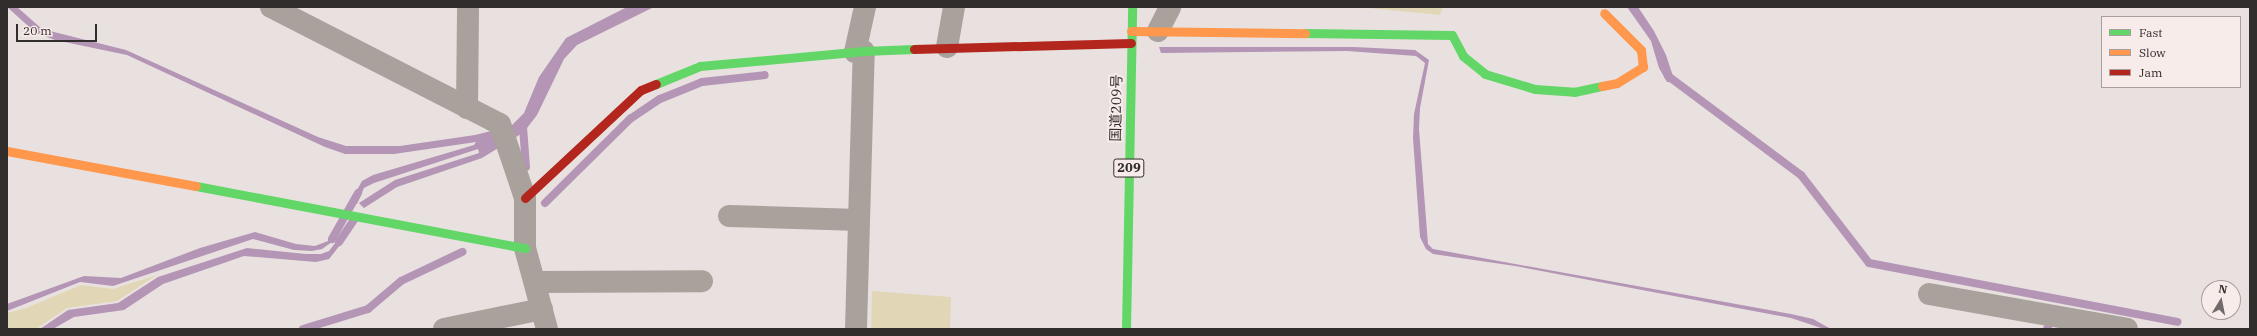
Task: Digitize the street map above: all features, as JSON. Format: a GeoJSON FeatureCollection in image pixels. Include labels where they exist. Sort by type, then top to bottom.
{"type":"FeatureCollection","features":[{"type":"Feature","properties":{"kind":"main road","name":"国道209号"},"geometry":{"type":"LineString","coordinates":[[1126,329],[1132,7]]}},
{"type":"Feature","properties":{"kind":"main road"},"geometry":{"type":"LineString","coordinates":[[1131,32],[1158,31],[1452,35],[1463,56],[1485,74],[1535,89],[1574,92],[1617,83],[1643,67],[1641,50],[1604,13]]}},
{"type":"Feature","properties":{"kind":"main road"},"geometry":{"type":"LineString","coordinates":[[525,198],[641,90],[700,66],[859,51],[948,47],[1131,43]]}},
{"type":"Feature","properties":{"kind":"main road"},"geometry":{"type":"LineString","coordinates":[[7,151],[525,248]]}},
{"type":"Feature","properties":{"kind":"street"},"geometry":{"type":"LineString","coordinates":[[468,7],[468,108]]}},
{"type":"Feature","properties":{"kind":"street"},"geometry":{"type":"LineString","coordinates":[[856,329],[859,220],[859,51],[864,7]]}},
{"type":"Feature","properties":{"kind":"street"},"geometry":{"type":"LineString","coordinates":[[948,47],[954,7]]}},
{"type":"Feature","properties":{"kind":"street"},"geometry":{"type":"LineString","coordinates":[[1158,31],[1170,7]]}},
{"type":"Feature","properties":{"kind":"street"},"geometry":{"type":"LineString","coordinates":[[281,10],[500,124],[525,198],[525,248],[544,319],[444,329]]}},
{"type":"Feature","properties":{"kind":"street"},"geometry":{"type":"LineString","coordinates":[[729,216],[859,220]]}},
{"type":"Feature","properties":{"kind":"street"},"geometry":{"type":"LineString","coordinates":[[534,282],[702,281]]}},
{"type":"Feature","properties":{"kind":"street"},"geometry":{"type":"LineString","coordinates":[[1929,294],[2127,329]]}},
{"type":"Feature","properties":{"kind":"shaded area"},"geometry":{"type":"Polygon","coordinates":[[[7,7],[17,7],[42,29],[126,50],[318,137],[346,146],[400,146],[475,135],[511,126],[524,113],[539,77],[566,38],[627,7],[654,7],[577,45],[564,59],[537,115],[524,132],[482,158],[397,187],[364,208],[359,203],[395,180],[479,153],[478,149],[374,183],[364,188],[357,204],[351,201],[362,181],[373,175],[474,145],[476,142],[394,154],[345,154],[325,147],[127,55],[55,40],[36,33],[7,7]]]}},
{"type":"Feature","properties":{"kind":"shaded area"},"geometry":{"type":"Polygon","coordinates":[[[1357,7],[1443,7],[1440,15],[1357,7]]]}},
{"type":"Feature","properties":{"kind":"shaded area"},"geometry":{"type":"Polygon","coordinates":[[[1627,7],[1638,7],[1654,31],[1666,55],[1675,82],[1667,82],[1659,68],[1651,41],[1627,7]]]}},
{"type":"Feature","properties":{"kind":"shaded area"},"geometry":{"type":"Polygon","coordinates":[[[1159,47],[1354,47],[1415,50],[1429,60],[1420,108],[1419,129],[1428,244],[1433,249],[1791,314],[1813,319],[1831,329],[1824,329],[1791,318],[1515,266],[1433,254],[1426,249],[1420,237],[1413,138],[1414,114],[1425,63],[1416,56],[1347,51],[1161,53],[1159,47]]]}},
{"type":"Feature","properties":{"kind":"shaded area"},"geometry":{"type":"Polygon","coordinates":[[[336,228],[340,231],[332,242],[322,249],[312,251],[294,250],[253,239],[113,286],[80,282],[7,311],[7,304],[84,276],[121,278],[200,248],[255,232],[296,244],[315,246],[328,241],[336,228]]]}},
{"type":"Feature","properties":{"kind":"shaded area"},"geometry":{"type":"Polygon","coordinates":[[[342,234],[348,235],[329,259],[316,262],[244,256],[163,284],[124,310],[74,317],[53,329],[40,329],[68,310],[118,303],[158,277],[247,248],[306,254],[321,254],[329,251],[342,234]]]}},
{"type":"Feature","properties":{"kind":"shaded area"},"geometry":{"type":"Polygon","coordinates":[[[157,275],[117,301],[67,308],[36,329],[7,329],[7,313],[26,308],[81,285],[113,289],[157,275]]]}},
{"type":"Feature","properties":{"kind":"shaded area"},"geometry":{"type":"Polygon","coordinates":[[[872,291],[951,297],[950,329],[871,329],[872,291]]]}},
{"type":"Feature","properties":{"kind":"waterway"},"geometry":{"type":"LineString","coordinates":[[545,203],[630,119],[660,99],[702,82],[765,75]]}},
{"type":"Feature","properties":{"kind":"waterway"},"geometry":{"type":"LineString","coordinates":[[1668,76],[1801,175],[1869,263],[2177,322]]}},
{"type":"Feature","properties":{"kind":"waterway"},"geometry":{"type":"LineString","coordinates":[[523,127],[526,167]]}},
{"type":"Feature","properties":{"kind":"waterway"},"geometry":{"type":"LineString","coordinates":[[332,239],[358,193]]}},
{"type":"Feature","properties":{"kind":"waterway"},"geometry":{"type":"LineString","coordinates":[[339,242],[355,218]]}},
{"type":"Feature","properties":{"kind":"waterway"},"geometry":{"type":"LineString","coordinates":[[303,329],[368,309],[401,281],[462,252]]}},
{"type":"Feature","properties":{"kind":"traffic: fast"},"geometry":{"type":"LineString","coordinates":[[1126,329],[1132,7]]}},
{"type":"Feature","properties":{"kind":"traffic: fast"},"geometry":{"type":"LineString","coordinates":[[1305,33],[1452,35],[1463,56],[1485,74],[1535,89],[1574,92],[1602,86]]}},
{"type":"Feature","properties":{"kind":"traffic: fast"},"geometry":{"type":"LineString","coordinates":[[656,84],[700,66],[864,51],[914,49]]}},
{"type":"Feature","properties":{"kind":"traffic: fast"},"geometry":{"type":"LineString","coordinates":[[196,186],[525,248]]}},
{"type":"Feature","properties":{"kind":"traffic: slow"},"geometry":{"type":"LineString","coordinates":[[1602,86],[1617,83],[1643,67],[1641,50],[1604,13]]}},
{"type":"Feature","properties":{"kind":"traffic: slow"},"geometry":{"type":"LineString","coordinates":[[1131,31],[1305,33]]}},
{"type":"Feature","properties":{"kind":"traffic: slow"},"geometry":{"type":"LineString","coordinates":[[7,151],[196,186]]}},
{"type":"Feature","properties":{"kind":"traffic: jam"},"geometry":{"type":"LineString","coordinates":[[914,49],[1131,43]]}},
{"type":"Feature","properties":{"kind":"traffic: jam"},"geometry":{"type":"LineString","coordinates":[[525,198],[641,90],[656,84]]}}]}
